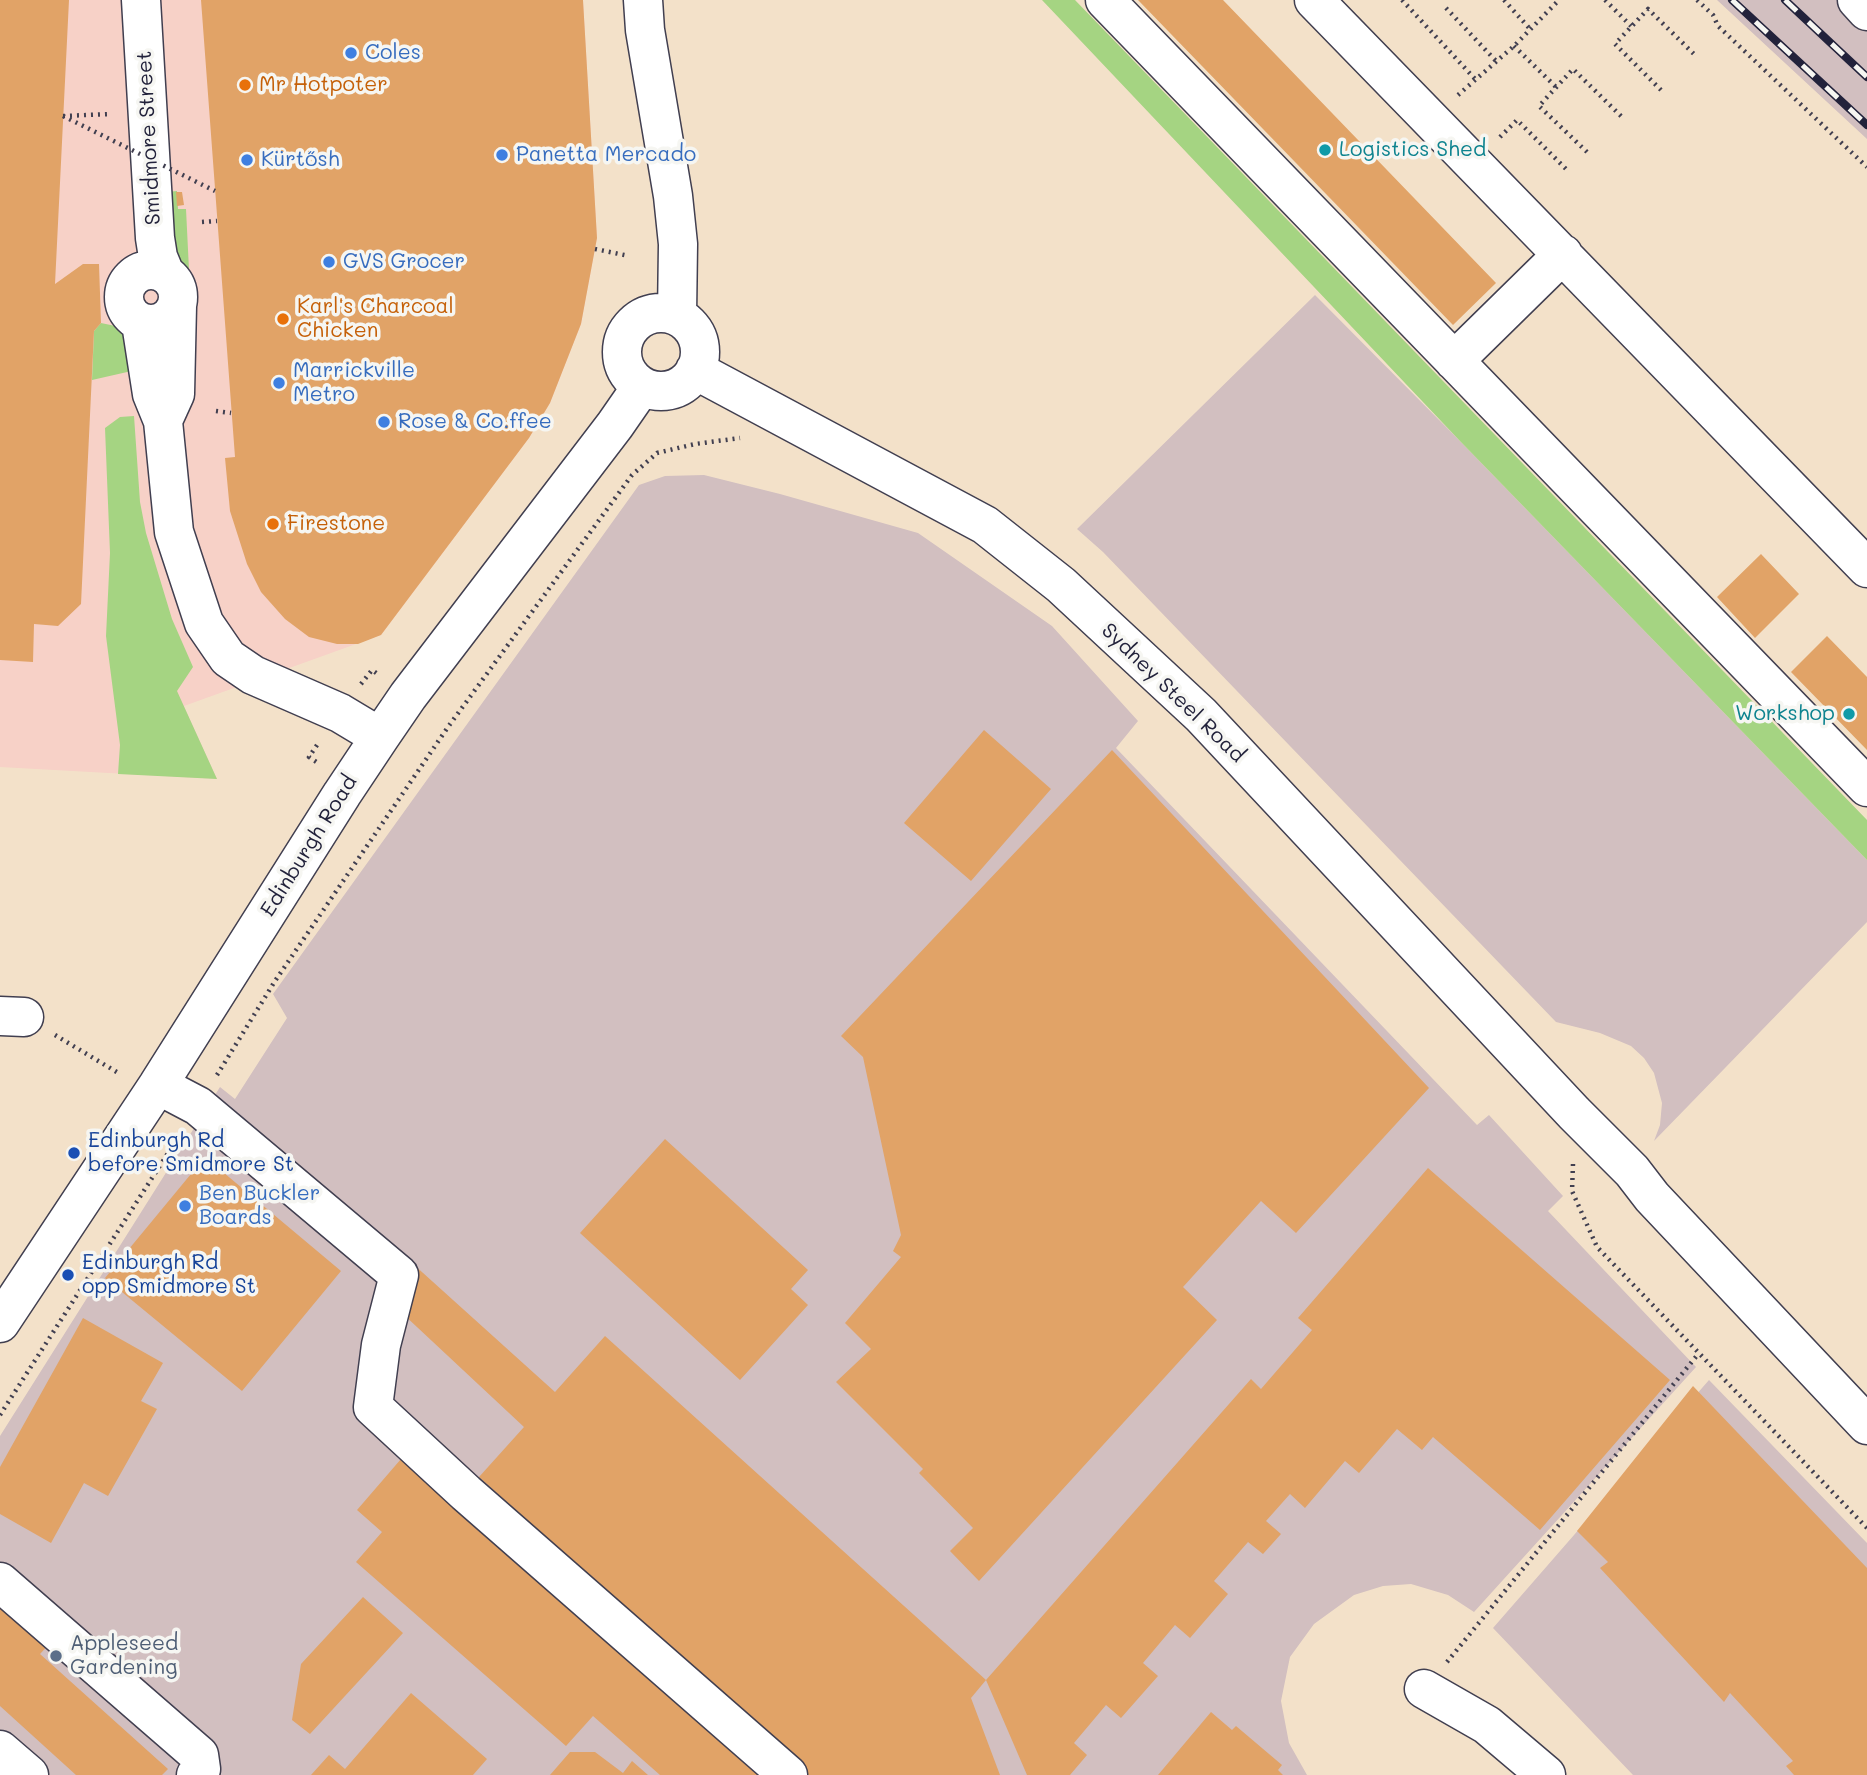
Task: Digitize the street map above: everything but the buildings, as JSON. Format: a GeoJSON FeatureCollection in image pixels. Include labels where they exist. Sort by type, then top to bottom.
{"type":"FeatureCollection","features":[{"type":"Feature","properties":{"kind":"street","name":"Smidmore Street"},"geometry":{"type":"LineString","coordinates":[[141,0],[155,238],[158,257],[171,290],[175,394],[163,421]]}},
{"type":"Feature","properties":{"kind":"street"},"geometry":{"type":"LineString","coordinates":[[643,0],[645,30],[673,196],[678,244],[677,316]]}},
{"type":"Feature","properties":{"kind":"street"},"geometry":{"type":"LineString","coordinates":[[1105,0],[1867,787]]}},
{"type":"Feature","properties":{"kind":"street"},"geometry":{"type":"LineString","coordinates":[[1314,0],[1867,568]]}},
{"type":"Feature","properties":{"kind":"street"},"geometry":{"type":"LineString","coordinates":[[1857,0],[1867,11]]}},
{"type":"Feature","properties":{"kind":"street"},"geometry":{"type":"LineString","coordinates":[[1454,361],[1563,254]]}},
{"type":"Feature","properties":{"kind":"street","name":"Smidmore Street"},"geometry":{"type":"LineString","coordinates":[[171,290],[156,270],[139,272],[126,285],[123,303],[133,318],[141,323],[152,394],[163,421],[174,532],[204,623],[228,658],[253,675],[340,713],[380,737]]}},
{"type":"Feature","properties":{"kind":"street"},"geometry":{"type":"LineString","coordinates":[[141,323],[158,324],[173,314],[171,290]]}},
{"type":"Feature","properties":{"kind":"street"},"geometry":{"type":"LineString","coordinates":[[651,314],[677,316],[695,333],[699,345],[695,370],[688,380],[678,387],[653,390],[642,386],[631,377],[624,366],[622,353],[629,328],[639,319],[651,314]]}},
{"type":"Feature","properties":{"kind":"street","name":"Sydney Steel Road"},"geometry":{"type":"LineString","coordinates":[[695,370],[985,525],[1061,585],[1201,715],[1574,1113],[1632,1171],[1652,1198],[1867,1425]]}},
{"type":"Feature","properties":{"kind":"street","name":"Edinburgh Road"},"geometry":{"type":"LineString","coordinates":[[0,1323],[155,1091],[412,690],[642,386]]}},
{"type":"Feature","properties":{"kind":"street"},"geometry":{"type":"LineString","coordinates":[[155,1091],[198,1106],[399,1275],[381,1345],[373,1408],[788,1775]]}},
{"type":"Feature","properties":{"kind":"street"},"geometry":{"type":"LineString","coordinates":[[0,1582],[199,1755],[201,1769],[196,1775]]}},
{"type":"Feature","properties":{"kind":"street"},"geometry":{"type":"LineString","coordinates":[[1424,1689],[1488,1726],[1546,1775]]}},
{"type":"Feature","properties":{"kind":"street"},"geometry":{"type":"LineString","coordinates":[[0,1750],[29,1775]]}},
{"type":"Feature","properties":{"kind":"path"},"geometry":{"type":"LineString","coordinates":[[1402,0],[1476,80]]}},
{"type":"Feature","properties":{"kind":"path"},"geometry":{"type":"LineString","coordinates":[[1504,0],[1530,29]]}},
{"type":"Feature","properties":{"kind":"path"},"geometry":{"type":"LineString","coordinates":[[1432,120],[1514,46],[1559,0]]}},
{"type":"Feature","properties":{"kind":"path"},"geometry":{"type":"LineString","coordinates":[[1605,0],[1631,26]]}},
{"type":"Feature","properties":{"kind":"path"},"geometry":{"type":"LineString","coordinates":[[1697,0],[1713,15],[1718,26],[1867,167]]}},
{"type":"Feature","properties":{"kind":"path"},"geometry":{"type":"LineString","coordinates":[[1446,8],[1496,61]]}},
{"type":"Feature","properties":{"kind":"path"},"geometry":{"type":"LineString","coordinates":[[1661,90],[1615,44],[1647,9],[1697,57]]}},
{"type":"Feature","properties":{"kind":"path"},"geometry":{"type":"LineString","coordinates":[[1514,46],[1556,87]]}},
{"type":"Feature","properties":{"kind":"path"},"geometry":{"type":"LineString","coordinates":[[1587,152],[1539,106],[1573,69],[1623,118]]}},
{"type":"Feature","properties":{"kind":"path"},"geometry":{"type":"LineString","coordinates":[[112,114],[63,116],[215,191]]}},
{"type":"Feature","properties":{"kind":"path"},"geometry":{"type":"LineString","coordinates":[[1529,133],[1567,170]]}},
{"type":"Feature","properties":{"kind":"path"},"geometry":{"type":"LineString","coordinates":[[202,222],[217,221]]}},
{"type":"Feature","properties":{"kind":"path"},"geometry":{"type":"LineString","coordinates":[[595,249],[629,256]]}},
{"type":"Feature","properties":{"kind":"path"},"geometry":{"type":"LineString","coordinates":[[0,1415],[275,981],[448,727],[632,475],[657,453],[695,444],[740,439],[759,404]]}},
{"type":"Feature","properties":{"kind":"path"},"geometry":{"type":"LineString","coordinates":[[216,411],[231,413]]}},
{"type":"Feature","properties":{"kind":"path"},"geometry":{"type":"LineString","coordinates":[[386,804],[393,809]]}},
{"type":"Feature","properties":{"kind":"path"},"geometry":{"type":"LineString","coordinates":[[12,1017],[155,1091]]}},
{"type":"Feature","properties":{"kind":"path"},"geometry":{"type":"LineString","coordinates":[[1574,1113],[1572,1191],[1597,1247],[1867,1528]]}},
{"type":"Feature","properties":{"kind":"path"},"geometry":{"type":"LineString","coordinates":[[1424,1689],[1699,1353]]}},
{"type":"Feature","properties":{"kind":"shaded area","name":"Marrickville Metro"},"geometry":{"type":"Polygon","coordinates":[[[0,0],[583,0],[597,238],[581,324],[550,403],[529,438],[381,635],[184,706],[217,779],[0,767],[0,0]]]}},
{"type":"Feature","properties":{"kind":"shaded area"},"geometry":{"type":"Polygon","coordinates":[[[1717,0],[1867,0],[1867,139],[1717,0]]]}},
{"type":"Feature","properties":{"kind":"shaded area"},"geometry":{"type":"Polygon","coordinates":[[[1315,295],[1867,860],[1867,922],[1654,1141],[1660,1125],[1662,1103],[1654,1073],[1644,1058],[1631,1046],[1600,1033],[1556,1022],[1103,552],[1077,529],[1315,295]]]}},
{"type":"Feature","properties":{"kind":"shaded area"},"geometry":{"type":"Polygon","coordinates":[[[704,475],[918,533],[1052,626],[1138,721],[1116,748],[1477,1125],[1489,1115],[1563,1196],[1548,1211],[1696,1367],[1474,1612],[1448,1595],[1411,1584],[1383,1586],[1354,1595],[1314,1624],[1290,1657],[1281,1701],[1289,1743],[1307,1775],[0,1775],[0,1436],[220,1087],[235,1099],[287,1018],[273,994],[639,485],[665,476],[704,475]]]}},
{"type":"Feature","properties":{"kind":"shaded area"},"geometry":{"type":"Polygon","coordinates":[[[1709,1380],[1867,1543],[1867,1775],[1633,1775],[1493,1628],[1709,1380]]]}},
{"type":"Feature","properties":{"kind":"green space"},"geometry":{"type":"Polygon","coordinates":[[[1042,0],[1075,0],[1867,820],[1867,860],[1459,440],[1042,0]]]}},
{"type":"Feature","properties":{"kind":"green space"},"geometry":{"type":"Polygon","coordinates":[[[177,191],[178,209],[186,209],[189,270],[173,251],[167,192],[177,191]]]}},
{"type":"Feature","properties":{"kind":"green space"},"geometry":{"type":"Polygon","coordinates":[[[101,323],[120,327],[130,334],[136,370],[92,380],[94,331],[101,323]]]}},
{"type":"Feature","properties":{"kind":"green space"},"geometry":{"type":"Polygon","coordinates":[[[134,416],[140,502],[146,533],[172,619],[193,667],[177,691],[217,779],[118,774],[120,745],[106,636],[110,553],[105,428],[120,417],[134,416]]]}},
{"type":"Feature","properties":{"kind":"railway"},"geometry":{"type":"LineString","coordinates":[[1732,0],[1867,125]]}},
{"type":"Feature","properties":{"kind":"railway"},"geometry":{"type":"LineString","coordinates":[[1785,0],[1867,77]]}},
{"type":"Feature","properties":{"kind":"place","name":"Coles"},"geometry":{"type":"Point","coordinates":[351,53]}},
{"type":"Feature","properties":{"kind":"place","name":"Mr Hotpoter"},"geometry":{"type":"Point","coordinates":[245,85]}},
{"type":"Feature","properties":{"kind":"place","name":"Logistics Shed"},"geometry":{"type":"Point","coordinates":[1325,150]}},
{"type":"Feature","properties":{"kind":"place","name":"Panetta Mercado"},"geometry":{"type":"Point","coordinates":[502,155]}},
{"type":"Feature","properties":{"kind":"place","name":"Kürtősh"},"geometry":{"type":"Point","coordinates":[247,160]}},
{"type":"Feature","properties":{"kind":"place","name":"GVS Grocer"},"geometry":{"type":"Point","coordinates":[329,262]}},
{"type":"Feature","properties":{"kind":"place","name":"Karl's Charcoal Chicken"},"geometry":{"type":"Point","coordinates":[283,319]}},
{"type":"Feature","properties":{"kind":"place","name":"Marrickville Metro"},"geometry":{"type":"Point","coordinates":[279,383]}},
{"type":"Feature","properties":{"kind":"place","name":"Rose & Co.ffee"},"geometry":{"type":"Point","coordinates":[384,422]}},
{"type":"Feature","properties":{"kind":"place","name":"Firestone"},"geometry":{"type":"Point","coordinates":[273,524]}},
{"type":"Feature","properties":{"kind":"place","name":"Workshop"},"geometry":{"type":"Point","coordinates":[1849,714]}},
{"type":"Feature","properties":{"kind":"place","name":"Edinburgh Rd before Smidmore St"},"geometry":{"type":"Point","coordinates":[74,1153]}},
{"type":"Feature","properties":{"kind":"place","name":"Ben Buckler Boards"},"geometry":{"type":"Point","coordinates":[185,1206]}},
{"type":"Feature","properties":{"kind":"place","name":"Edinburgh Rd opp Smidmore St"},"geometry":{"type":"Point","coordinates":[68,1275]}},
{"type":"Feature","properties":{"kind":"place","name":"Appleseed Gardening"},"geometry":{"type":"Point","coordinates":[56,1656]}}]}
